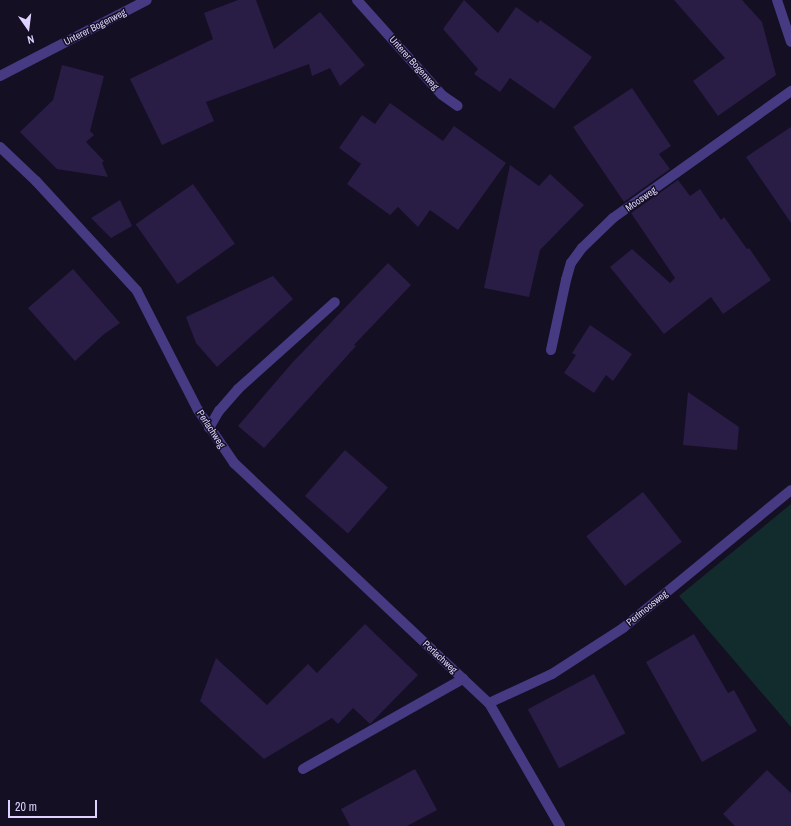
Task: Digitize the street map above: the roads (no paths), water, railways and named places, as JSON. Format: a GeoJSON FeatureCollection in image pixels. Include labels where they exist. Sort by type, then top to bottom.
{"type":"FeatureCollection","features":[{"type":"Feature","properties":{"kind":"street","name":"Unterer Bogenweg"},"geometry":{"type":"LineString","coordinates":[[0,76],[147,0]]}},
{"type":"Feature","properties":{"kind":"street","name":"Unterer Bogenweg"},"geometry":{"type":"LineString","coordinates":[[357,0],[442,95],[458,106]]}},
{"type":"Feature","properties":{"kind":"street"},"geometry":{"type":"LineString","coordinates":[[777,0],[791,42]]}},
{"type":"Feature","properties":{"kind":"street","name":"Moosweg"},"geometry":{"type":"LineString","coordinates":[[551,350],[571,263],[582,248],[613,218],[791,91]]}},
{"type":"Feature","properties":{"kind":"street","name":"Perlachweg"},"geometry":{"type":"LineString","coordinates":[[0,147],[36,181],[137,291],[209,428],[234,463],[252,482],[489,703],[560,826]]}},
{"type":"Feature","properties":{"kind":"street"},"geometry":{"type":"LineString","coordinates":[[209,428],[219,411],[238,389],[335,302]]}},
{"type":"Feature","properties":{"kind":"street","name":"Perlmoosweg"},"geometry":{"type":"LineString","coordinates":[[489,703],[552,674],[623,628],[791,490]]}},
{"type":"Feature","properties":{"kind":"street","name":"Perlachweg"},"geometry":{"type":"LineString","coordinates":[[302,769],[463,679]]}}]}
